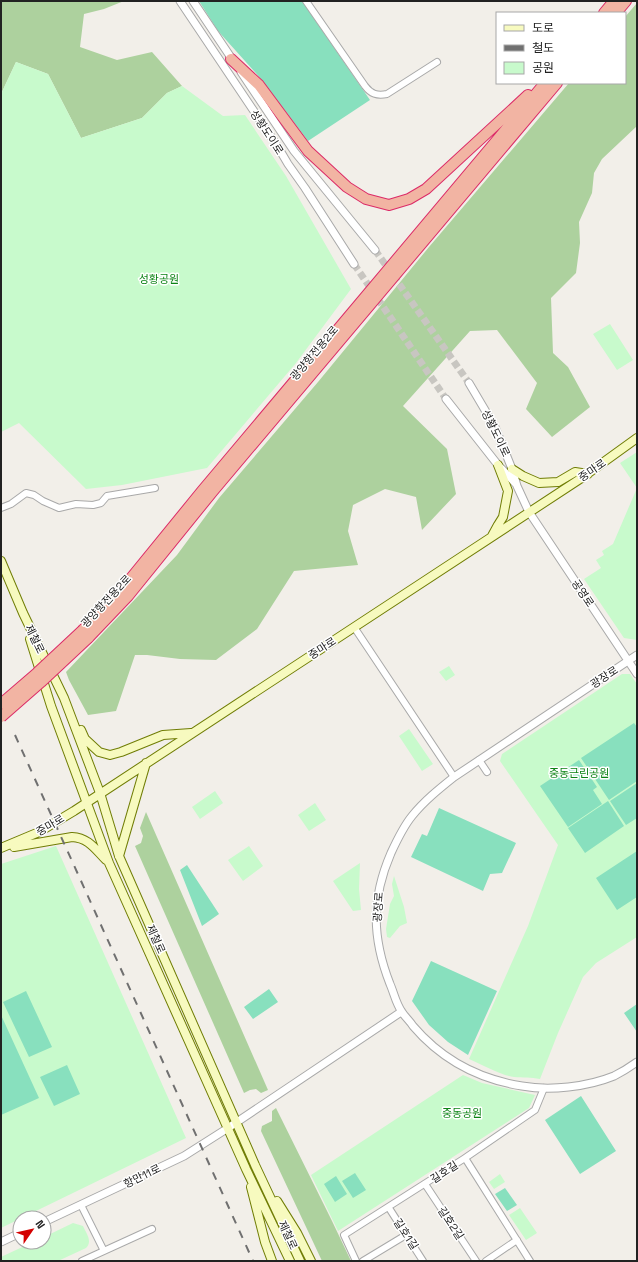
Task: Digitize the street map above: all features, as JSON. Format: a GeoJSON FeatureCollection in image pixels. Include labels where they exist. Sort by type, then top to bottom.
{"type":"FeatureCollection","features":[{"type":"Feature","properties":{"kind":"highway"},"geometry":{"type":"LineString","coordinates":[[605,12],[614,1]]}},
{"type":"Feature","properties":{"kind":"highway"},"geometry":{"type":"LineString","coordinates":[[617,12],[626,1]]}},
{"type":"Feature","properties":{"kind":"highway"},"geometry":{"type":"LineString","coordinates":[[232,59],[259,85],[308,151],[323,166],[347,187],[366,199],[389,204],[409,199],[426,189],[540,84]]}},
{"type":"Feature","properties":{"kind":"highway","name":"광양항전용2로"},"geometry":{"type":"LineString","coordinates":[[85,634],[202,491],[544,84]]}},
{"type":"Feature","properties":{"kind":"highway","name":"광양항전용2로"},"geometry":{"type":"LineString","coordinates":[[85,634],[128,596],[213,491],[556,84]]}},
{"type":"Feature","properties":{"kind":"highway"},"geometry":{"type":"LineString","coordinates":[[1,704],[85,634]]}},
{"type":"Feature","properties":{"kind":"highway"},"geometry":{"type":"LineString","coordinates":[[1,717],[41,682],[85,634]]}},
{"type":"Feature","properties":{"kind":"main road","name":"중마로"},"geometry":{"type":"LineString","coordinates":[[1,849],[39,832],[100,793],[588,474],[637,438]]}},
{"type":"Feature","properties":{"kind":"main road"},"geometry":{"type":"LineString","coordinates":[[492,537],[503,517],[508,491],[498,465]]}},
{"type":"Feature","properties":{"kind":"main road"},"geometry":{"type":"LineString","coordinates":[[512,469],[539,483],[558,482],[575,472],[588,474]]}},
{"type":"Feature","properties":{"kind":"main road","name":"제철로"},"geometry":{"type":"LineString","coordinates":[[1,561],[22,613],[64,698],[100,793],[119,856],[255,1165],[300,1261]]}},
{"type":"Feature","properties":{"kind":"main road","name":"제철로"},"geometry":{"type":"LineString","coordinates":[[22,613],[51,706],[109,863],[246,1169],[290,1261]]}},
{"type":"Feature","properties":{"kind":"main road"},"geometry":{"type":"LineString","coordinates":[[64,698],[85,739],[99,752],[110,755],[163,735],[192,733]]}},
{"type":"Feature","properties":{"kind":"main road"},"geometry":{"type":"LineString","coordinates":[[119,856],[146,763]]}},
{"type":"Feature","properties":{"kind":"main road"},"geometry":{"type":"LineString","coordinates":[[1,849],[72,837],[81,837],[89,842],[109,863]]}},
{"type":"Feature","properties":{"kind":"main road"},"geometry":{"type":"LineString","coordinates":[[255,1165],[297,1233],[311,1261]]}},
{"type":"Feature","properties":{"kind":"main road"},"geometry":{"type":"LineString","coordinates":[[246,1169],[265,1242],[272,1261]]}},
{"type":"Feature","properties":{"kind":"street","name":"성황도이로"},"geometry":{"type":"LineString","coordinates":[[180,1],[354,264]]}},
{"type":"Feature","properties":{"kind":"street","name":"성황도이로"},"geometry":{"type":"LineString","coordinates":[[193,1],[294,151],[375,250]]}},
{"type":"Feature","properties":{"kind":"street"},"geometry":{"type":"LineString","coordinates":[[306,1],[365,86],[373,94],[387,94],[437,62]]}},
{"type":"Feature","properties":{"kind":"street","name":"성황도이로"},"geometry":{"type":"LineString","coordinates":[[469,383],[495,428],[512,469],[517,486],[529,512]]}},
{"type":"Feature","properties":{"kind":"street","name":"성황도이로"},"geometry":{"type":"LineString","coordinates":[[446,399],[498,465],[517,486]]}},
{"type":"Feature","properties":{"kind":"street"},"geometry":{"type":"LineString","coordinates":[[1,508],[11,504],[26,493],[59,508],[76,504],[93,505],[101,503],[107,496],[155,488]]}},
{"type":"Feature","properties":{"kind":"street","name":"공영로"},"geometry":{"type":"LineString","coordinates":[[529,512],[637,674]]}},
{"type":"Feature","properties":{"kind":"street"},"geometry":{"type":"LineString","coordinates":[[354,627],[454,777]]}},
{"type":"Feature","properties":{"kind":"street","name":"광장로"},"geometry":{"type":"LineString","coordinates":[[637,655],[479,760],[437,791],[412,816],[396,842],[381,881],[376,912],[378,946],[383,966],[401,1012],[442,1054],[462,1067],[480,1076],[511,1084],[544,1088],[562,1088],[606,1078],[619,1073],[637,1062]]}},
{"type":"Feature","properties":{"kind":"street"},"geometry":{"type":"LineString","coordinates":[[479,760],[487,772]]}},
{"type":"Feature","properties":{"kind":"street","name":"항만11로"},"geometry":{"type":"LineString","coordinates":[[52,1218],[184,1156],[401,1012]]}},
{"type":"Feature","properties":{"kind":"street"},"geometry":{"type":"LineString","coordinates":[[465,1158],[535,1110],[544,1088]]}},
{"type":"Feature","properties":{"kind":"street","name":"길호길"},"geometry":{"type":"LineString","coordinates":[[356,1261],[344,1235],[389,1208],[465,1158],[530,1261]]}},
{"type":"Feature","properties":{"kind":"street","name":"길호2길"},"geometry":{"type":"LineString","coordinates":[[425,1184],[476,1261]]}},
{"type":"Feature","properties":{"kind":"street"},"geometry":{"type":"LineString","coordinates":[[82,1205],[104,1251]]}},
{"type":"Feature","properties":{"kind":"street","name":"길호1길"},"geometry":{"type":"LineString","coordinates":[[389,1208],[423,1261]]}},
{"type":"Feature","properties":{"kind":"street"},"geometry":{"type":"LineString","coordinates":[[82,1261],[152,1230]]}},
{"type":"Feature","properties":{"kind":"street"},"geometry":{"type":"LineString","coordinates":[[363,1261],[406,1235]]}},
{"type":"Feature","properties":{"kind":"street"},"geometry":{"type":"LineString","coordinates":[[1,1242],[12,1237]]}},
{"type":"Feature","properties":{"kind":"street"},"geometry":{"type":"LineString","coordinates":[[486,1261],[517,1240]]}},
{"type":"Feature","properties":{"kind":"green space"},"geometry":{"type":"Polygon","coordinates":[[[1,1],[124,1],[104,9],[84,14],[80,47],[117,60],[152,52],[182,86],[167,93],[142,118],[81,138],[48,74],[16,62],[1,94],[1,1]]]}},
{"type":"Feature","properties":{"kind":"green space"},"geometry":{"type":"Polygon","coordinates":[[[199,1],[302,1],[370,100],[308,141],[262,80],[218,31],[199,1]]]}},
{"type":"Feature","properties":{"kind":"green space"},"geometry":{"type":"Polygon","coordinates":[[[637,3],[637,126],[602,159],[594,173],[592,193],[579,222],[580,243],[576,273],[551,298],[553,353],[568,367],[590,407],[552,437],[526,409],[537,383],[497,330],[470,331],[403,406],[447,449],[456,494],[422,530],[416,497],[385,489],[353,505],[348,531],[358,565],[294,571],[257,629],[216,660],[180,659],[135,655],[116,711],[88,715],[66,672],[177,555],[219,498],[318,382],[429,247],[568,84],[626,84],[626,16],[637,3]]]}},
{"type":"Feature","properties":{"kind":"green space","name":"성황공원"},"geometry":{"type":"Polygon","coordinates":[[[16,62],[48,74],[81,138],[142,118],[167,93],[182,86],[223,116],[245,115],[286,176],[351,289],[296,363],[207,468],[122,485],[86,489],[19,423],[1,432],[1,94],[16,62]]]}},
{"type":"Feature","properties":{"kind":"green space"},"geometry":{"type":"Polygon","coordinates":[[[610,324],[633,360],[617,370],[593,334],[610,324]]]}},
{"type":"Feature","properties":{"kind":"green space"},"geometry":{"type":"Polygon","coordinates":[[[637,452],[637,488],[620,463],[637,452]]]}},
{"type":"Feature","properties":{"kind":"green space"},"geometry":{"type":"Polygon","coordinates":[[[637,488],[637,640],[624,638],[584,579],[601,568],[596,560],[604,555],[602,551],[613,544],[637,488]]]}},
{"type":"Feature","properties":{"kind":"green space"},"geometry":{"type":"Polygon","coordinates":[[[449,666],[455,675],[446,681],[439,672],[449,666]]]}},
{"type":"Feature","properties":{"kind":"green space","name":"중동근린공원"},"geometry":{"type":"Polygon","coordinates":[[[622,674],[630,674],[637,684],[637,937],[596,963],[583,977],[558,1033],[540,1079],[509,1076],[469,1059],[528,926],[558,845],[500,761],[502,754],[622,674]]]}},
{"type":"Feature","properties":{"kind":"green space"},"geometry":{"type":"Polygon","coordinates":[[[634,723],[637,727],[637,781],[609,800],[581,758],[634,723]]]}},
{"type":"Feature","properties":{"kind":"green space"},"geometry":{"type":"Polygon","coordinates":[[[409,729],[433,764],[422,771],[399,736],[409,729]]]}},
{"type":"Feature","properties":{"kind":"green space"},"geometry":{"type":"Polygon","coordinates":[[[579,760],[597,787],[593,790],[602,804],[568,827],[540,786],[579,760]]]}},
{"type":"Feature","properties":{"kind":"green space"},"geometry":{"type":"Polygon","coordinates":[[[637,783],[637,818],[626,825],[610,801],[637,783]]]}},
{"type":"Feature","properties":{"kind":"green space"},"geometry":{"type":"Polygon","coordinates":[[[215,791],[223,803],[200,819],[192,807],[215,791]]]}},
{"type":"Feature","properties":{"kind":"green space"},"geometry":{"type":"Polygon","coordinates":[[[608,801],[624,826],[585,853],[568,828],[608,801]]]}},
{"type":"Feature","properties":{"kind":"green space"},"geometry":{"type":"Polygon","coordinates":[[[315,803],[326,820],[309,831],[298,815],[315,803]]]}},
{"type":"Feature","properties":{"kind":"green space"},"geometry":{"type":"Polygon","coordinates":[[[439,808],[516,843],[502,873],[490,874],[483,891],[411,857],[422,834],[427,836],[439,808]]]}},
{"type":"Feature","properties":{"kind":"green space"},"geometry":{"type":"Polygon","coordinates":[[[146,812],[268,1090],[261,1093],[256,1089],[244,1093],[135,846],[141,843],[143,836],[140,828],[146,812]]]}},
{"type":"Feature","properties":{"kind":"green space"},"geometry":{"type":"Polygon","coordinates":[[[56,846],[186,1138],[38,1210],[12,1210],[12,1223],[1,1228],[1,864],[56,846]]]}},
{"type":"Feature","properties":{"kind":"green space"},"geometry":{"type":"Polygon","coordinates":[[[249,846],[263,866],[243,881],[228,860],[249,846]]]}},
{"type":"Feature","properties":{"kind":"green space"},"geometry":{"type":"Polygon","coordinates":[[[637,851],[637,897],[617,910],[596,878],[637,851]]]}},
{"type":"Feature","properties":{"kind":"green space"},"geometry":{"type":"Polygon","coordinates":[[[360,863],[359,889],[361,910],[353,911],[333,881],[360,863]]]}},
{"type":"Feature","properties":{"kind":"green space"},"geometry":{"type":"Polygon","coordinates":[[[187,865],[219,914],[202,926],[180,870],[187,865]]]}},
{"type":"Feature","properties":{"kind":"green space"},"geometry":{"type":"Polygon","coordinates":[[[394,876],[404,907],[407,923],[400,926],[390,938],[387,937],[386,929],[390,904],[394,896],[392,884],[394,876]]]}},
{"type":"Feature","properties":{"kind":"green space"},"geometry":{"type":"Polygon","coordinates":[[[431,961],[497,991],[468,1055],[448,1042],[429,1025],[412,1001],[431,961]]]}},
{"type":"Feature","properties":{"kind":"green space"},"geometry":{"type":"Polygon","coordinates":[[[269,989],[278,1002],[253,1019],[244,1007],[269,989]]]}},
{"type":"Feature","properties":{"kind":"green space"},"geometry":{"type":"Polygon","coordinates":[[[26,991],[52,1047],[29,1057],[3,1002],[26,991]]]}},
{"type":"Feature","properties":{"kind":"green space"},"geometry":{"type":"Polygon","coordinates":[[[637,1004],[637,1032],[624,1013],[637,1004]]]}},
{"type":"Feature","properties":{"kind":"green space"},"geometry":{"type":"Polygon","coordinates":[[[1,1015],[39,1098],[1,1115],[1,1015]]]}},
{"type":"Feature","properties":{"kind":"green space"},"geometry":{"type":"Polygon","coordinates":[[[67,1065],[80,1094],[54,1106],[40,1077],[67,1065]]]}},
{"type":"Feature","properties":{"kind":"green space","name":"중동공원"},"geometry":{"type":"Polygon","coordinates":[[[463,1075],[482,1083],[535,1095],[529,1108],[338,1231],[311,1175],[463,1075]]]}},
{"type":"Feature","properties":{"kind":"green space"},"geometry":{"type":"Polygon","coordinates":[[[581,1096],[616,1151],[580,1174],[545,1120],[581,1096]]]}},
{"type":"Feature","properties":{"kind":"green space"},"geometry":{"type":"Polygon","coordinates":[[[276,1108],[351,1261],[322,1261],[261,1131],[262,1126],[272,1121],[272,1111],[276,1108]]]}},
{"type":"Feature","properties":{"kind":"green space"},"geometry":{"type":"Polygon","coordinates":[[[355,1173],[366,1190],[353,1198],[342,1181],[355,1173]]]}},
{"type":"Feature","properties":{"kind":"green space"},"geometry":{"type":"Polygon","coordinates":[[[500,1174],[505,1182],[494,1189],[489,1182],[500,1174]]]}},
{"type":"Feature","properties":{"kind":"green space"},"geometry":{"type":"Polygon","coordinates":[[[336,1176],[347,1194],[335,1202],[324,1184],[336,1176]]]}},
{"type":"Feature","properties":{"kind":"green space"},"geometry":{"type":"Polygon","coordinates":[[[505,1188],[517,1205],[507,1211],[495,1194],[505,1188]]]}},
{"type":"Feature","properties":{"kind":"green space"},"geometry":{"type":"Polygon","coordinates":[[[520,1208],[537,1233],[526,1240],[509,1215],[520,1208]]]}},
{"type":"Feature","properties":{"kind":"green space"},"geometry":{"type":"Polygon","coordinates":[[[73,1223],[83,1226],[89,1243],[86,1248],[58,1261],[1,1261],[1,1257],[16,1250],[52,1250],[52,1233],[73,1223]]]}},
{"type":"Feature","properties":{"kind":"tunnel"},"geometry":{"type":"LineString","coordinates":[[375,250],[469,383]]}},
{"type":"Feature","properties":{"kind":"tunnel"},"geometry":{"type":"LineString","coordinates":[[354,264],[446,399]]}},
{"type":"Feature","properties":{"kind":"railway"},"geometry":{"type":"LineString","coordinates":[[15,735],[253,1261]]}}]}
